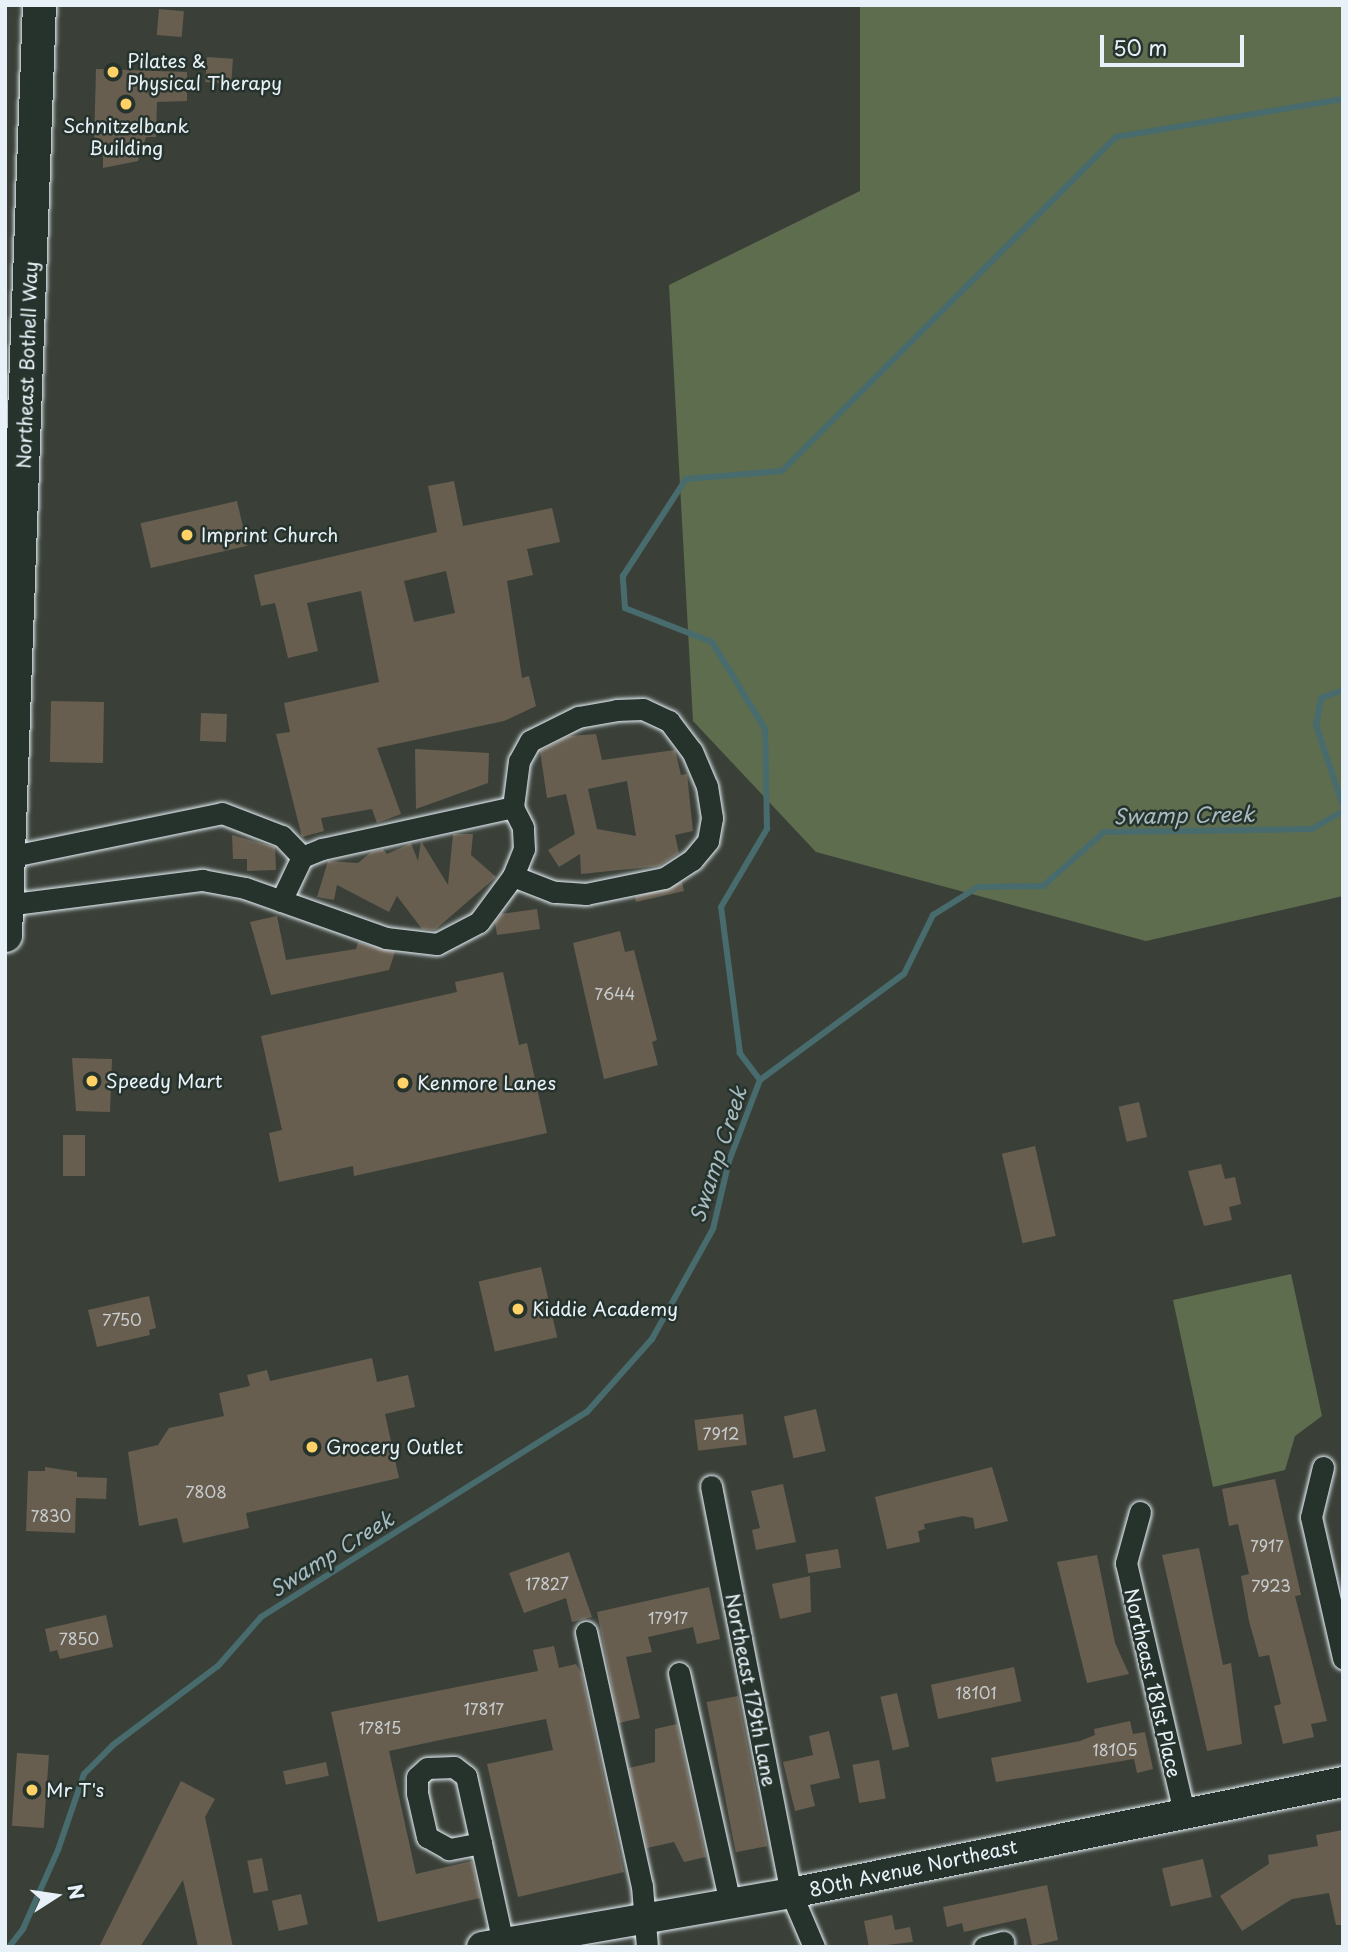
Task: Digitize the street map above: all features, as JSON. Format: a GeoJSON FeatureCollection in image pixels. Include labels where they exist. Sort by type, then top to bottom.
{"type":"FeatureCollection","features":[{"type":"Feature","properties":{"kind":"main road","name":"Northeast Bothell Way"},"geometry":{"type":"LineString","coordinates":[[5,935],[10,631],[29,366],[39,5]]}},
{"type":"Feature","properties":{"kind":"main road","name":"80th Avenue Northeast"},"geometry":{"type":"LineString","coordinates":[[492,1945],[644,1933],[730,1903],[1343,1782]]}},
{"type":"Feature","properties":{"kind":"street"},"geometry":{"type":"LineString","coordinates":[[6,905],[202,880],[281,901],[386,938],[437,944],[480,922],[513,876],[524,849],[523,827],[513,807],[519,761],[530,741],[578,717],[643,709],[669,721],[692,751],[707,786],[712,818],[708,841],[692,860],[664,878],[586,894],[554,892],[513,876]]}},
{"type":"Feature","properties":{"kind":"street"},"geometry":{"type":"LineString","coordinates":[[302,857],[513,807]]}},
{"type":"Feature","properties":{"kind":"street"},"geometry":{"type":"LineString","coordinates":[[8,857],[222,813],[282,836],[302,857]]}},
{"type":"Feature","properties":{"kind":"street"},"geometry":{"type":"LineString","coordinates":[[281,901],[302,857]]}},
{"type":"Feature","properties":{"kind":"street"},"geometry":{"type":"LineString","coordinates":[[1323,1467],[1311,1517],[1343,1658]]}},
{"type":"Feature","properties":{"kind":"street","name":"Northeast 179th Lane"},"geometry":{"type":"LineString","coordinates":[[711,1486],[791,1893],[814,1947]]}},
{"type":"Feature","properties":{"kind":"street","name":"Northeast 181st Place"},"geometry":{"type":"LineString","coordinates":[[1140,1512],[1126,1563],[1184,1812]]}},
{"type":"Feature","properties":{"kind":"street"},"geometry":{"type":"LineString","coordinates":[[586,1632],[642,1886],[644,1933]]}},
{"type":"Feature","properties":{"kind":"street"},"geometry":{"type":"LineString","coordinates":[[679,1673],[730,1903]]}},
{"type":"Feature","properties":{"kind":"street"},"geometry":{"type":"LineString","coordinates":[[481,1843],[492,1945]]}},
{"type":"Feature","properties":{"kind":"green space"},"geometry":{"type":"Polygon","coordinates":[[[860,5],[1343,5],[1343,896],[1146,941],[816,852],[693,721],[669,285],[860,191],[860,5]]]}},
{"type":"Feature","properties":{"kind":"green space"},"geometry":{"type":"Polygon","coordinates":[[[1291,1274],[1322,1416],[1295,1436],[1285,1470],[1213,1487],[1173,1300],[1291,1274]]]}},
{"type":"Feature","properties":{"kind":"building"},"geometry":{"type":"Polygon","coordinates":[[[159,9],[184,11],[182,37],[157,35],[159,9]]]}},
{"type":"Feature","properties":{"kind":"building"},"geometry":{"type":"Polygon","coordinates":[[[207,57],[233,59],[231,84],[205,82],[207,57]]]}},
{"type":"Feature","properties":{"kind":"building","name":"Schnitzelbank Building"},"geometry":{"type":"Polygon","coordinates":[[[96,69],[187,72],[187,101],[157,102],[156,137],[146,137],[138,161],[103,168],[103,143],[94,143],[96,69]]]}},
{"type":"Feature","properties":{"kind":"building"},"geometry":{"type":"Polygon","coordinates":[[[454,481],[463,526],[552,508],[560,542],[527,549],[533,575],[507,581],[522,678],[529,676],[536,706],[504,721],[377,748],[401,814],[377,823],[372,809],[321,818],[324,831],[302,837],[276,734],[290,732],[284,703],[379,682],[361,591],[307,603],[318,651],[288,658],[275,603],[261,606],[254,575],[437,532],[428,486],[454,481]],[[446,571],[404,581],[414,622],[455,613],[446,571]]]}},
{"type":"Feature","properties":{"kind":"building"},"geometry":{"type":"Polygon","coordinates":[[[237,501],[247,546],[151,568],[141,523],[237,501]]]}},
{"type":"Feature","properties":{"kind":"building"},"geometry":{"type":"Polygon","coordinates":[[[51,701],[104,702],[103,763],[50,762],[51,701]]]}},
{"type":"Feature","properties":{"kind":"building"},"geometry":{"type":"Polygon","coordinates":[[[201,713],[227,714],[226,742],[200,741],[201,713]]]}},
{"type":"Feature","properties":{"kind":"building"},"geometry":{"type":"Polygon","coordinates":[[[596,734],[602,760],[675,750],[681,775],[687,774],[693,831],[675,835],[679,853],[659,866],[581,874],[580,854],[559,867],[548,850],[575,834],[566,794],[547,798],[540,751],[569,736],[596,734]],[[627,781],[588,789],[597,829],[636,836],[627,781]]]}},
{"type":"Feature","properties":{"kind":"building"},"geometry":{"type":"Polygon","coordinates":[[[415,749],[489,753],[488,783],[416,809],[415,749]]]}},
{"type":"Feature","properties":{"kind":"building"},"geometry":{"type":"Polygon","coordinates":[[[453,834],[473,834],[471,855],[496,877],[435,930],[422,929],[397,896],[389,912],[337,885],[334,900],[317,897],[328,861],[358,863],[371,852],[383,849],[387,854],[411,843],[418,861],[421,841],[448,885],[453,834]]]}},
{"type":"Feature","properties":{"kind":"building"},"geometry":{"type":"Polygon","coordinates":[[[232,835],[275,847],[276,870],[247,871],[247,859],[233,859],[232,835]]]}},
{"type":"Feature","properties":{"kind":"building"},"geometry":{"type":"Polygon","coordinates":[[[682,882],[684,891],[636,902],[635,897],[682,882]]]}},
{"type":"Feature","properties":{"kind":"building"},"geometry":{"type":"Polygon","coordinates":[[[537,909],[540,929],[497,935],[495,922],[501,914],[537,909]]]}},
{"type":"Feature","properties":{"kind":"building"},"geometry":{"type":"Polygon","coordinates":[[[277,916],[286,960],[356,949],[358,942],[395,952],[389,970],[271,995],[250,922],[277,916]]]}},
{"type":"Feature","properties":{"kind":"building"},"geometry":{"type":"Polygon","coordinates":[[[620,931],[625,952],[634,950],[657,1040],[652,1042],[658,1065],[604,1079],[573,943],[620,931]]]}},
{"type":"Feature","properties":{"kind":"building","name":"Kenmore Lanes"},"geometry":{"type":"Polygon","coordinates":[[[503,972],[519,1045],[527,1043],[547,1133],[354,1176],[353,1166],[279,1182],[269,1133],[282,1130],[261,1036],[457,992],[455,982],[503,972]]]}},
{"type":"Feature","properties":{"kind":"building","name":"Speedy Mart"},"geometry":{"type":"Polygon","coordinates":[[[72,1058],[112,1059],[110,1112],[76,1111],[72,1058]]]}},
{"type":"Feature","properties":{"kind":"building"},"geometry":{"type":"Polygon","coordinates":[[[1139,1102],[1147,1137],[1127,1142],[1119,1107],[1139,1102]]]}},
{"type":"Feature","properties":{"kind":"building"},"geometry":{"type":"Polygon","coordinates":[[[63,1135],[85,1135],[85,1176],[63,1176],[63,1135]]]}},
{"type":"Feature","properties":{"kind":"building"},"geometry":{"type":"Polygon","coordinates":[[[1035,1146],[1056,1236],[1023,1243],[1002,1154],[1035,1146]]]}},
{"type":"Feature","properties":{"kind":"building"},"geometry":{"type":"Polygon","coordinates":[[[1221,1164],[1225,1179],[1235,1177],[1241,1204],[1229,1207],[1232,1220],[1204,1226],[1188,1171],[1221,1164]]]}},
{"type":"Feature","properties":{"kind":"building","name":"Kiddie Academy"},"geometry":{"type":"Polygon","coordinates":[[[541,1267],[557,1337],[495,1352],[479,1281],[541,1267]]]}},
{"type":"Feature","properties":{"kind":"building"},"geometry":{"type":"Polygon","coordinates":[[[149,1296],[156,1328],[149,1330],[150,1335],[97,1347],[88,1310],[149,1296]]]}},
{"type":"Feature","properties":{"kind":"building","name":"Grocery Outlet"},"geometry":{"type":"Polygon","coordinates":[[[372,1358],[377,1382],[408,1375],[415,1407],[385,1414],[399,1478],[246,1513],[249,1528],[183,1543],[177,1518],[139,1526],[128,1452],[158,1445],[169,1428],[224,1416],[219,1393],[250,1386],[247,1375],[267,1370],[270,1381],[372,1358]]]}},
{"type":"Feature","properties":{"kind":"building"},"geometry":{"type":"Polygon","coordinates":[[[816,1409],[826,1451],[794,1458],[784,1416],[816,1409]]]}},
{"type":"Feature","properties":{"kind":"building"},"geometry":{"type":"Polygon","coordinates":[[[743,1414],[747,1445],[698,1451],[694,1420],[743,1414]]]}},
{"type":"Feature","properties":{"kind":"building"},"geometry":{"type":"Polygon","coordinates":[[[45,1467],[77,1472],[77,1477],[107,1478],[106,1499],[76,1498],[75,1533],[26,1531],[28,1471],[45,1471],[45,1467]]]}},
{"type":"Feature","properties":{"kind":"building"},"geometry":{"type":"Polygon","coordinates":[[[992,1467],[1008,1521],[975,1529],[973,1518],[963,1516],[924,1524],[925,1529],[918,1531],[920,1542],[887,1549],[875,1497],[992,1467]]]}},
{"type":"Feature","properties":{"kind":"building"},"geometry":{"type":"Polygon","coordinates":[[[1275,1479],[1301,1595],[1295,1596],[1327,1721],[1311,1724],[1314,1737],[1283,1744],[1274,1706],[1281,1704],[1269,1655],[1259,1657],[1249,1621],[1241,1576],[1249,1574],[1238,1524],[1229,1526],[1222,1489],[1275,1479]]]}},
{"type":"Feature","properties":{"kind":"building"},"geometry":{"type":"Polygon","coordinates":[[[783,1484],[796,1542],[756,1550],[752,1530],[760,1528],[751,1491],[783,1484]]]}},
{"type":"Feature","properties":{"kind":"building"},"geometry":{"type":"Polygon","coordinates":[[[1199,1548],[1223,1665],[1231,1663],[1242,1744],[1207,1751],[1162,1555],[1199,1548]]]}},
{"type":"Feature","properties":{"kind":"building"},"geometry":{"type":"Polygon","coordinates":[[[838,1549],[841,1568],[808,1573],[805,1554],[838,1549]]]}},
{"type":"Feature","properties":{"kind":"building"},"geometry":{"type":"Polygon","coordinates":[[[569,1552],[592,1617],[572,1622],[566,1598],[524,1613],[509,1573],[569,1552]]]}},
{"type":"Feature","properties":{"kind":"building"},"geometry":{"type":"Polygon","coordinates":[[[1097,1555],[1115,1643],[1129,1674],[1087,1683],[1057,1562],[1097,1555]]]}},
{"type":"Feature","properties":{"kind":"building"},"geometry":{"type":"Polygon","coordinates":[[[810,1576],[811,1612],[780,1619],[772,1584],[810,1576]]]}},
{"type":"Feature","properties":{"kind":"building"},"geometry":{"type":"Polygon","coordinates":[[[709,1587],[720,1639],[697,1644],[693,1627],[648,1637],[652,1652],[626,1657],[640,1718],[619,1723],[597,1612],[709,1587]]]}},
{"type":"Feature","properties":{"kind":"building"},"geometry":{"type":"Polygon","coordinates":[[[106,1615],[113,1647],[60,1659],[57,1650],[50,1652],[45,1629],[106,1615]]]}},
{"type":"Feature","properties":{"kind":"building"},"geometry":{"type":"Polygon","coordinates":[[[554,1646],[559,1668],[576,1664],[582,1674],[624,1872],[518,1897],[487,1764],[553,1750],[546,1719],[445,1739],[389,1751],[416,1874],[472,1861],[480,1898],[378,1922],[331,1712],[538,1671],[533,1650],[554,1646]]]}},
{"type":"Feature","properties":{"kind":"building"},"geometry":{"type":"Polygon","coordinates":[[[1014,1667],[1021,1701],[938,1719],[931,1685],[1014,1667]]]}},
{"type":"Feature","properties":{"kind":"building"},"geometry":{"type":"Polygon","coordinates":[[[897,1693],[909,1747],[893,1750],[880,1697],[897,1693]]]}},
{"type":"Feature","properties":{"kind":"building"},"geometry":{"type":"Polygon","coordinates":[[[738,1696],[767,1846],[736,1852],[707,1702],[738,1696]]]}},
{"type":"Feature","properties":{"kind":"building"},"geometry":{"type":"Polygon","coordinates":[[[1130,1721],[1133,1734],[1145,1732],[1153,1769],[1137,1773],[1134,1759],[996,1782],[991,1758],[1080,1741],[1095,1735],[1094,1729],[1130,1721]]]}},
{"type":"Feature","properties":{"kind":"building"},"geometry":{"type":"Polygon","coordinates":[[[677,1724],[706,1857],[684,1862],[674,1842],[647,1848],[629,1768],[655,1762],[655,1729],[677,1724]]]}},
{"type":"Feature","properties":{"kind":"building"},"geometry":{"type":"Polygon","coordinates":[[[829,1731],[840,1778],[810,1785],[815,1806],[795,1811],[783,1762],[813,1755],[809,1736],[829,1731]]]}},
{"type":"Feature","properties":{"kind":"building","name":"Mr T's"},"geometry":{"type":"Polygon","coordinates":[[[17,1753],[49,1755],[44,1828],[12,1826],[17,1753]]]}},
{"type":"Feature","properties":{"kind":"building"},"geometry":{"type":"Polygon","coordinates":[[[879,1760],[886,1798],[859,1803],[852,1765],[879,1760]]]}},
{"type":"Feature","properties":{"kind":"building"},"geometry":{"type":"Polygon","coordinates":[[[326,1762],[329,1776],[286,1785],[283,1771],[326,1762]]]}},
{"type":"Feature","properties":{"kind":"building"},"geometry":{"type":"Polygon","coordinates":[[[181,1781],[215,1799],[205,1817],[233,1947],[198,1947],[183,1880],[140,1947],[99,1947],[181,1781]]]}},
{"type":"Feature","properties":{"kind":"building"},"geometry":{"type":"Polygon","coordinates":[[[1343,1830],[1343,1925],[1336,1925],[1329,1893],[1292,1899],[1242,1931],[1220,1896],[1269,1864],[1268,1855],[1318,1846],[1316,1835],[1343,1830]]]}},
{"type":"Feature","properties":{"kind":"building"},"geometry":{"type":"Polygon","coordinates":[[[262,1858],[268,1890],[254,1893],[247,1861],[262,1858]]]}},
{"type":"Feature","properties":{"kind":"building"},"geometry":{"type":"Polygon","coordinates":[[[1203,1859],[1212,1897],[1171,1906],[1162,1868],[1203,1859]]]}},
{"type":"Feature","properties":{"kind":"building"},"geometry":{"type":"Polygon","coordinates":[[[1047,1885],[1058,1940],[1032,1946],[1026,1918],[964,1932],[962,1923],[947,1927],[943,1907],[1047,1885]]]}},
{"type":"Feature","properties":{"kind":"building"},"geometry":{"type":"Polygon","coordinates":[[[301,1894],[308,1924],[279,1931],[272,1901],[301,1894]]]}},
{"type":"Feature","properties":{"kind":"building"},"geometry":{"type":"Polygon","coordinates":[[[892,1915],[895,1930],[910,1927],[913,1942],[869,1947],[864,1921],[892,1915]]]}},
{"type":"Feature","properties":{"kind":"waterway"},"geometry":{"type":"LineString","coordinates":[[760,1080],[740,1053],[721,907],[767,829],[765,729],[712,642],[625,608],[623,576],[686,479],[782,471],[1116,137],[1343,99]]}},
{"type":"Feature","properties":{"kind":"waterway","name":"Swamp Creek"},"geometry":{"type":"LineString","coordinates":[[1343,690],[1321,698],[1316,725],[1343,806]]}},
{"type":"Feature","properties":{"kind":"waterway","name":"Swamp Creek"},"geometry":{"type":"LineString","coordinates":[[9,1947],[23,1929],[58,1850],[84,1774],[113,1745],[218,1666],[261,1617],[587,1412],[652,1339],[713,1229],[729,1161],[760,1080],[904,974],[933,915],[978,887],[1043,886],[1104,832],[1312,829],[1343,811]]}},
{"type":"Feature","properties":{"kind":"place","name":"Pilates & Physical Therapy"},"geometry":{"type":"Point","coordinates":[113,72]}},
{"type":"Feature","properties":{"kind":"place","name":"Schnitzelbank Building"},"geometry":{"type":"Point","coordinates":[126,104]}},
{"type":"Feature","properties":{"kind":"place","name":"Imprint Church"},"geometry":{"type":"Point","coordinates":[187,535]}},
{"type":"Feature","properties":{"kind":"place","name":"Speedy Mart"},"geometry":{"type":"Point","coordinates":[92,1081]}},
{"type":"Feature","properties":{"kind":"place","name":"Kenmore Lanes"},"geometry":{"type":"Point","coordinates":[403,1083]}},
{"type":"Feature","properties":{"kind":"place","name":"Kiddie Academy"},"geometry":{"type":"Point","coordinates":[518,1309]}},
{"type":"Feature","properties":{"kind":"place","name":"Grocery Outlet"},"geometry":{"type":"Point","coordinates":[312,1447]}},
{"type":"Feature","properties":{"kind":"place","name":"Mr T's"},"geometry":{"type":"Point","coordinates":[32,1790]}}]}
